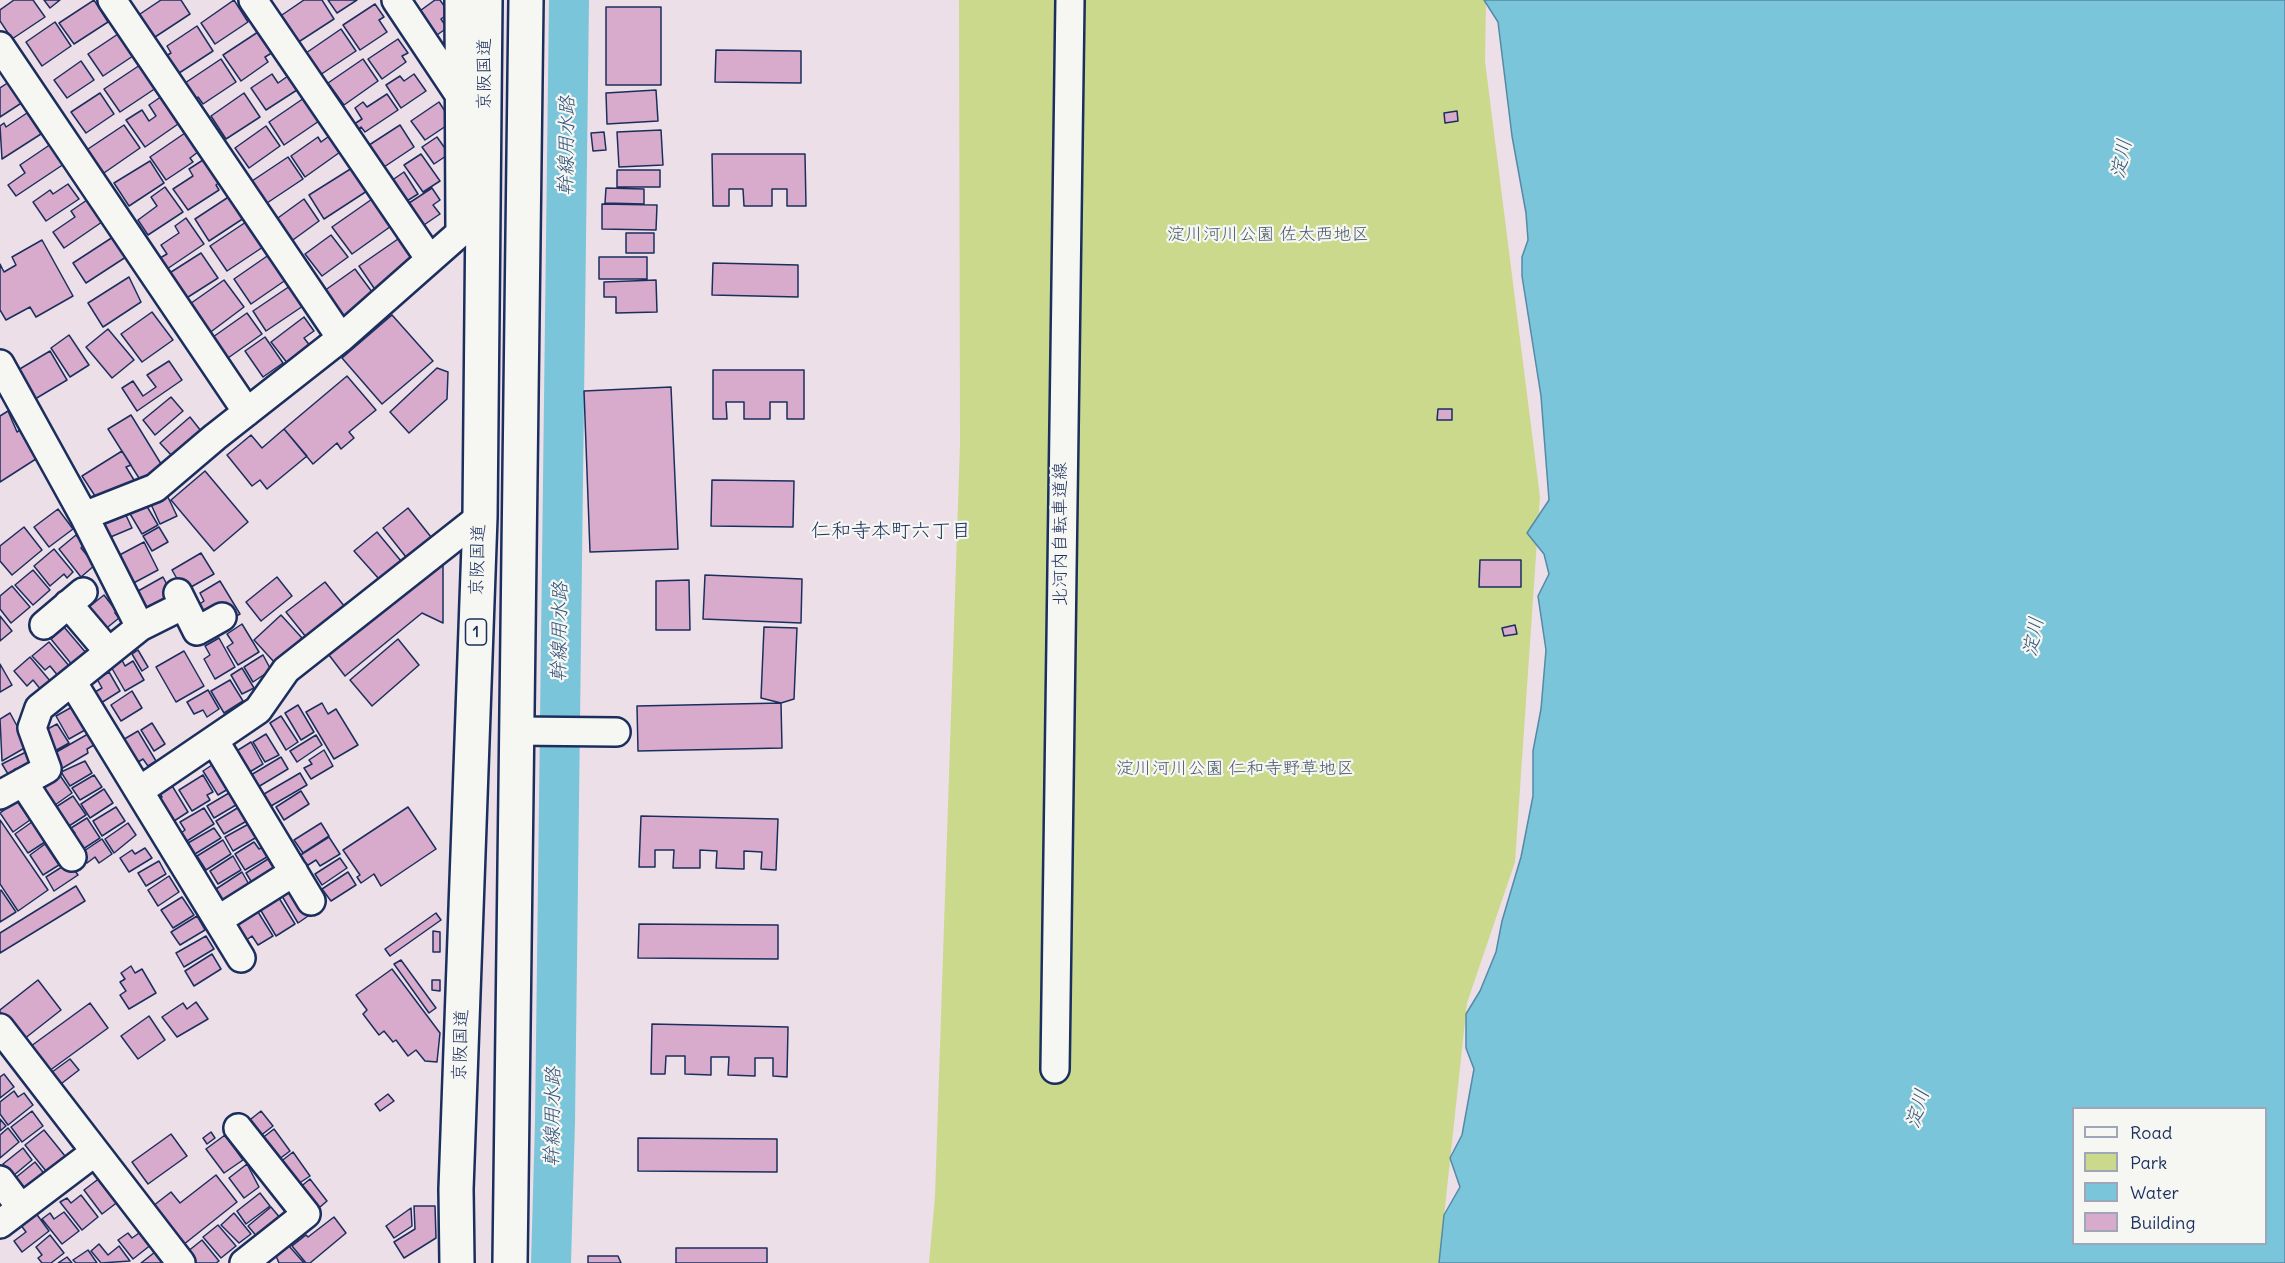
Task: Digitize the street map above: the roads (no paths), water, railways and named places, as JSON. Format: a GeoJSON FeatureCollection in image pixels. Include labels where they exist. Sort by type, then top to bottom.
{"type":"FeatureCollection","features":[{"type":"Feature","properties":{"kind":"highway","name":"京阪国道"},"geometry":{"type":"LineString","coordinates":[[457,1263],[456,1189],[480,517],[472,229],[485,0]]}},
{"type":"Feature","properties":{"kind":"highway"},"geometry":{"type":"LineString","coordinates":[[510,1263],[526,0]]}},
{"type":"Feature","properties":{"kind":"street"},"geometry":{"type":"LineString","coordinates":[[112,0],[341,338]]}},
{"type":"Feature","properties":{"kind":"street"},"geometry":{"type":"LineString","coordinates":[[253,0],[429,258]]}},
{"type":"Feature","properties":{"kind":"street"},"geometry":{"type":"LineString","coordinates":[[396,0],[458,93]]}},
{"type":"Feature","properties":{"kind":"street"},"geometry":{"type":"LineString","coordinates":[[84,516],[155,488],[341,338],[429,258],[472,229],[458,93],[459,0]]}},
{"type":"Feature","properties":{"kind":"street","name":"北河内自転車道線"},"geometry":{"type":"LineString","coordinates":[[1055,1069],[1070,0]]}},
{"type":"Feature","properties":{"kind":"street"},"geometry":{"type":"LineString","coordinates":[[0,46],[248,412]]}},
{"type":"Feature","properties":{"kind":"street"},"geometry":{"type":"LineString","coordinates":[[0,364],[84,516],[140,627]]}},
{"type":"Feature","properties":{"kind":"street"},"geometry":{"type":"LineString","coordinates":[[139,791],[258,710],[286,670],[480,517]]}},
{"type":"Feature","properties":{"kind":"street"},"geometry":{"type":"LineString","coordinates":[[44,625],[76,598],[107,650]]}},
{"type":"Feature","properties":{"kind":"street"},"geometry":{"type":"LineString","coordinates":[[72,856],[12,788],[47,769],[32,728],[39,708],[73,683],[107,650],[181,599],[198,630],[222,616]]}},
{"type":"Feature","properties":{"kind":"street"},"geometry":{"type":"LineString","coordinates":[[73,683],[241,958]]}},
{"type":"Feature","properties":{"kind":"street"},"geometry":{"type":"LineString","coordinates":[[515,731],[616,732]]}},
{"type":"Feature","properties":{"kind":"street"},"geometry":{"type":"LineString","coordinates":[[214,740],[311,901]]}},
{"type":"Feature","properties":{"kind":"street"},"geometry":{"type":"LineString","coordinates":[[218,920],[294,872]]}},
{"type":"Feature","properties":{"kind":"street"},"geometry":{"type":"LineString","coordinates":[[0,1028],[181,1263]]}},
{"type":"Feature","properties":{"kind":"street"},"geometry":{"type":"LineString","coordinates":[[238,1128],[306,1214],[244,1263]]}},
{"type":"Feature","properties":{"kind":"street"},"geometry":{"type":"LineString","coordinates":[[0,1180],[10,1216],[95,1152]]}},
{"type":"Feature","properties":{"kind":"water","name":"淀川"},"geometry":{"type":"Polygon","coordinates":[[[1484,0],[2285,0],[2285,1263],[1439,1263],[1444,1215],[1460,1187],[1450,1158],[1462,1135],[1474,1069],[1466,1048],[1466,1014],[1480,991],[1496,952],[1502,921],[1521,857],[1533,796],[1533,751],[1541,709],[1546,650],[1538,596],[1549,574],[1544,554],[1527,533],[1549,500],[1541,396],[1522,276],[1522,257],[1528,240],[1526,213],[1512,136],[1498,22],[1484,0]]]}},
{"type":"Feature","properties":{"kind":"waterway","name":"幹線用水路"},"geometry":{"type":"LineString","coordinates":[[551,1263],[555,1122],[569,0]]}},
{"type":"Feature","properties":{"kind":"district","name":"仁和寺本町六丁目"},"geometry":{"type":"Point","coordinates":[891,531]}},
{"type":"Feature","properties":{"kind":"park label","name":"淀川河川公園 佐太西地区"},"geometry":{"type":"Point","coordinates":[1268,235]}},
{"type":"Feature","properties":{"kind":"park label","name":"淀川河川公園 仁和寺野草地区"},"geometry":{"type":"Point","coordinates":[1235,769]}}]}
